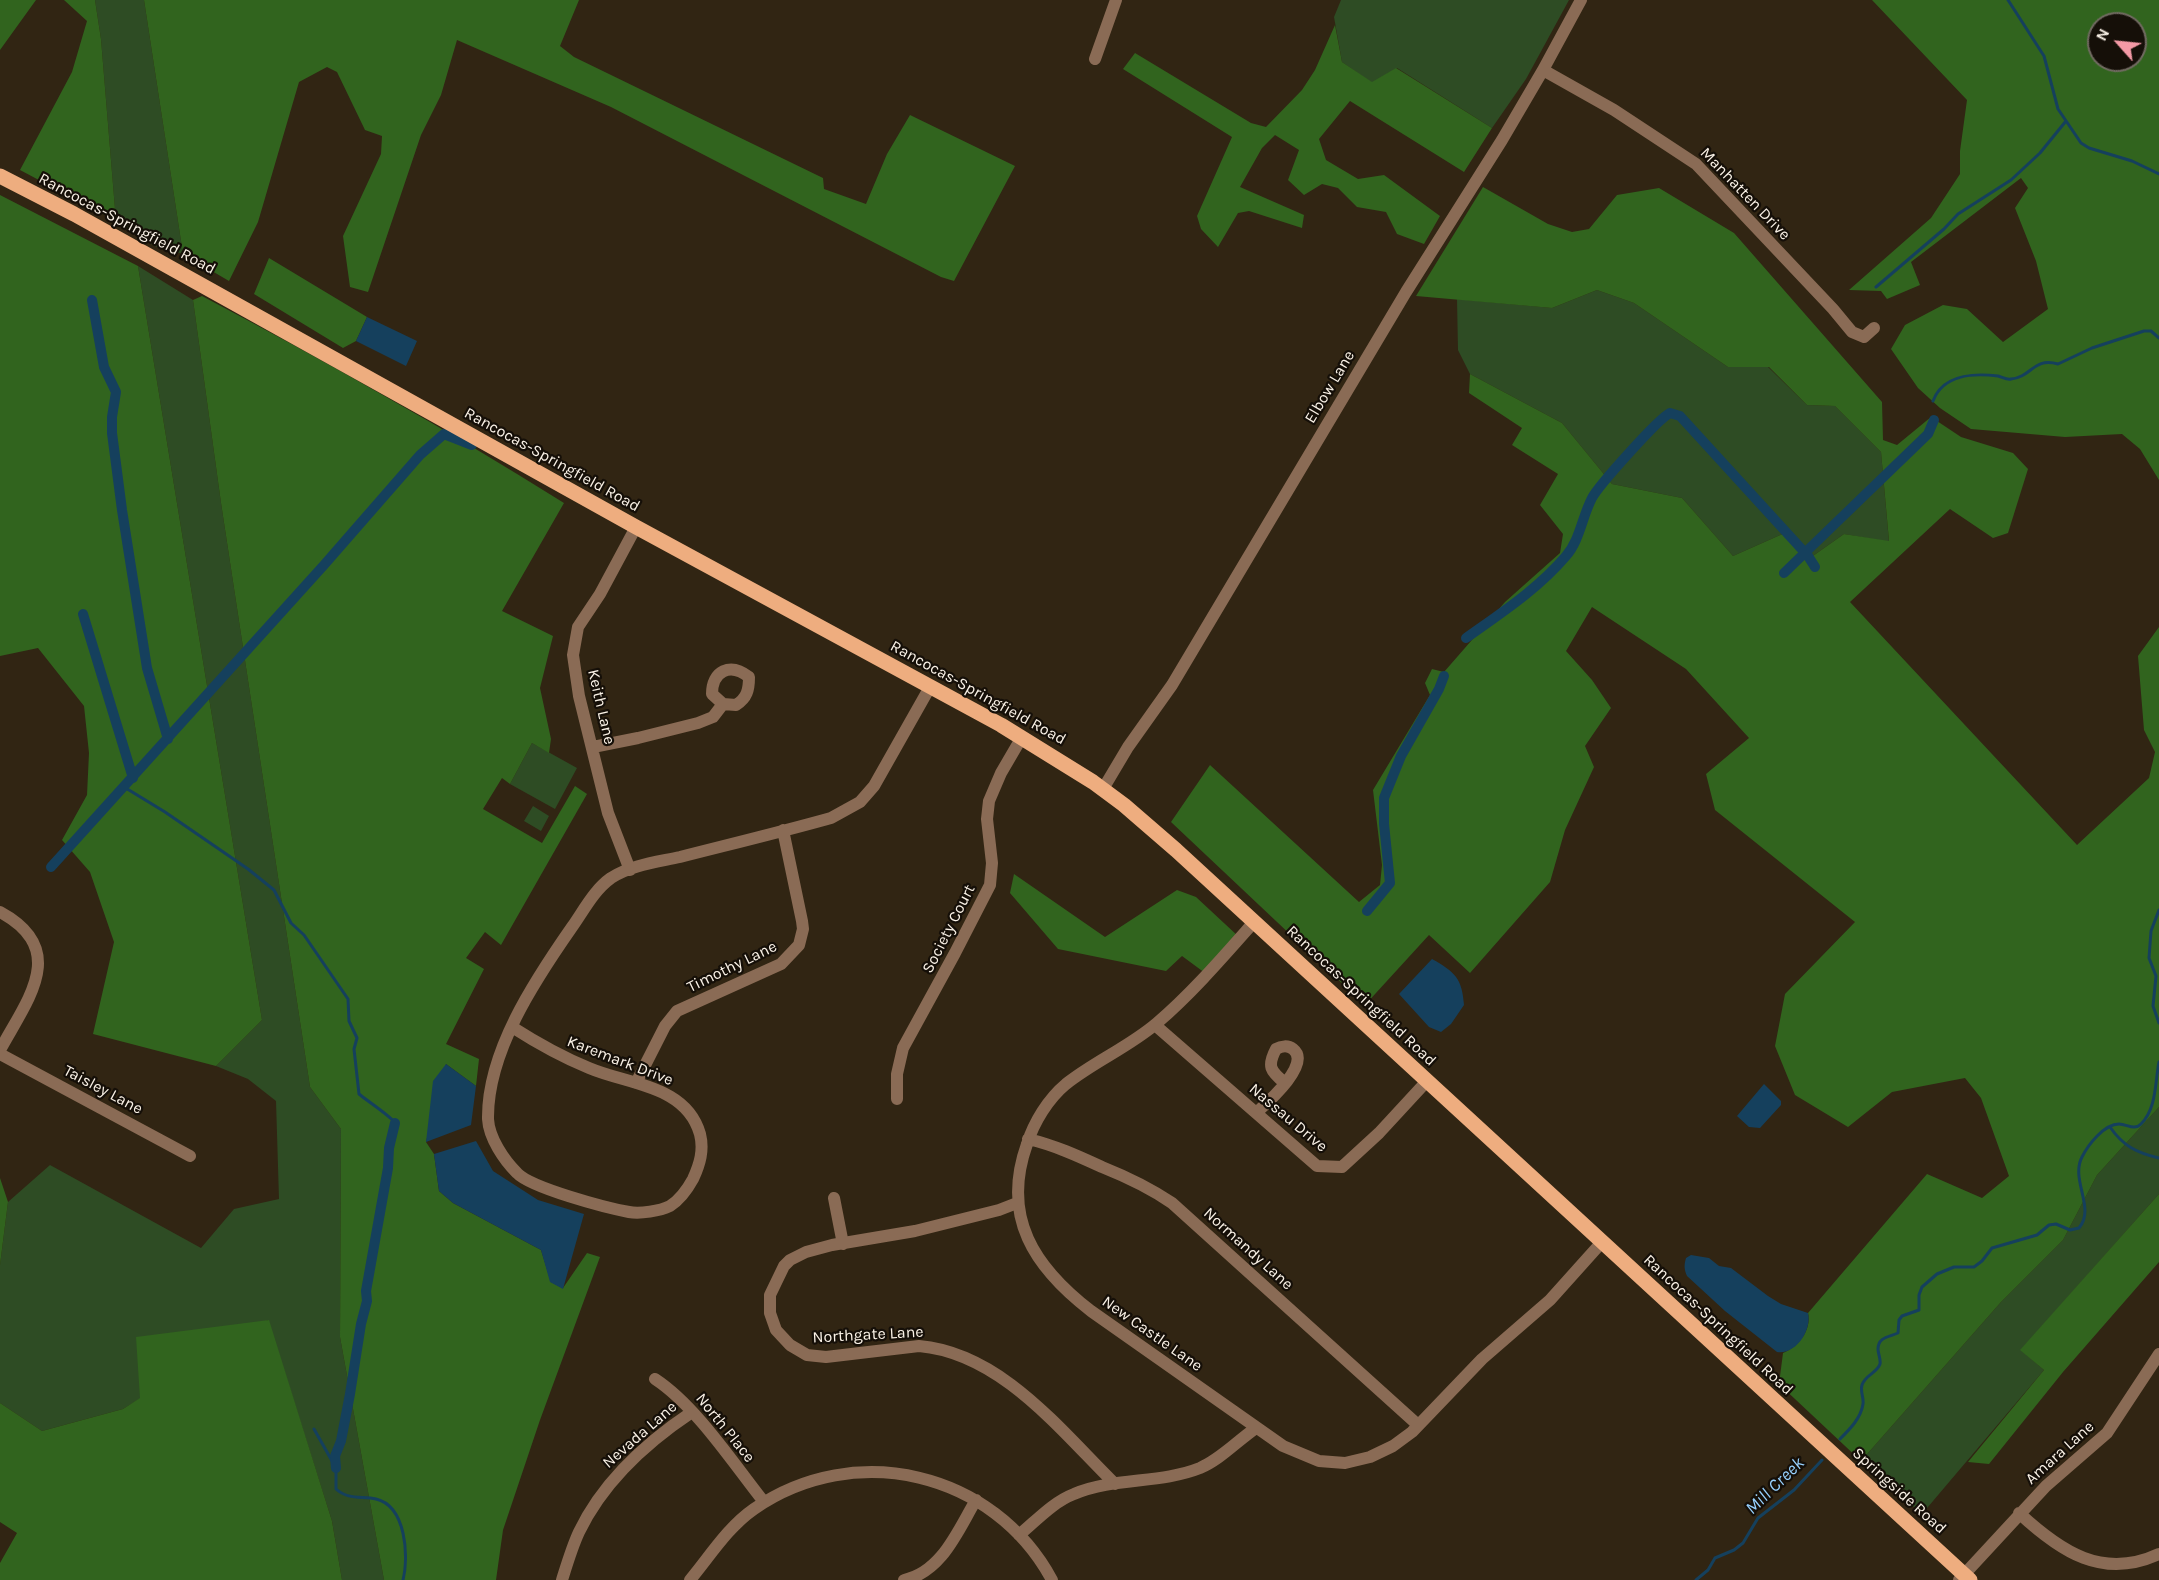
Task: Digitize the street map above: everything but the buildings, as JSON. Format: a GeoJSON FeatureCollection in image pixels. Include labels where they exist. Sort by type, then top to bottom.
{"type":"FeatureCollection","features":[{"type":"Feature","properties":{"kind":"main road","name":"Rancocas-Springfield Road"},"geometry":{"type":"LineString","coordinates":[[0,176],[93,225],[636,527],[1022,738],[1059,759],[1103,789],[1176,850],[1804,1429]]}},
{"type":"Feature","properties":{"kind":"main road","name":"Springside Road"},"geometry":{"type":"LineString","coordinates":[[1804,1429],[1964,1578]]}},
{"type":"Feature","properties":{"kind":"street"},"geometry":{"type":"LineString","coordinates":[[1095,59],[1116,0]]}},
{"type":"Feature","properties":{"kind":"street","name":"Elbow Lane"},"geometry":{"type":"LineString","coordinates":[[1103,789],[1128,747],[1172,685],[1406,292],[1463,204],[1544,70],[1581,0]]}},
{"type":"Feature","properties":{"kind":"street","name":"Manhatten Drive"},"geometry":{"type":"LineString","coordinates":[[1544,70],[1622,115],[1696,164],[1852,332],[1864,337],[1874,328]]}},
{"type":"Feature","properties":{"kind":"street","name":"Keith Lane"},"geometry":{"type":"LineString","coordinates":[[630,870],[608,813],[577,686],[573,655],[578,627],[600,594],[636,527]]}},
{"type":"Feature","properties":{"kind":"street","name":"Karemark Drive"},"geometry":{"type":"LineString","coordinates":[[512,1027],[554,1053],[593,1070],[658,1090],[677,1101],[691,1113],[703,1149],[699,1167],[685,1193],[668,1206],[651,1211],[631,1212],[537,1186],[518,1174],[494,1143],[488,1122],[491,1091],[512,1027],[564,937],[590,901],[610,879],[630,870],[831,818],[860,802],[873,786],[930,687]]}},
{"type":"Feature","properties":{"kind":"street"},"geometry":{"type":"LineString","coordinates":[[593,747],[698,723],[713,717],[723,704]]}},
{"type":"Feature","properties":{"kind":"street","name":"Society Court"},"geometry":{"type":"LineString","coordinates":[[897,1099],[897,1074],[903,1048],[990,885],[992,862],[987,819],[990,801],[1001,773],[1022,738]]}},
{"type":"Feature","properties":{"kind":"street","name":"Timothy Lane"},"geometry":{"type":"LineString","coordinates":[[636,1083],[665,1026],[677,1011],[781,964],[799,945],[802,921],[783,830]]}},
{"type":"Feature","properties":{"kind":"street"},"geometry":{"type":"LineString","coordinates":[[0,912],[24,929],[37,950],[39,968],[35,986],[0,1052]]}},
{"type":"Feature","properties":{"kind":"street","name":"New Castle Lane"},"geometry":{"type":"LineString","coordinates":[[1254,922],[1218,963],[1155,1025],[1124,1048],[1066,1084],[1047,1105],[1028,1139],[1020,1168],[1017,1203],[1021,1223],[1048,1272],[1068,1293],[1283,1446],[1306,1457],[1332,1463],[1345,1463],[1382,1453],[1403,1439],[1482,1359],[1565,1285],[1602,1242]]}},
{"type":"Feature","properties":{"kind":"street","name":"Nassau Drive"},"geometry":{"type":"LineString","coordinates":[[1155,1025],[1317,1166],[1342,1167],[1380,1133],[1427,1081]]}},
{"type":"Feature","properties":{"kind":"street","name":"Taisley Lane"},"geometry":{"type":"LineString","coordinates":[[0,1052],[190,1156]]}},
{"type":"Feature","properties":{"kind":"street"},"geometry":{"type":"LineString","coordinates":[[1256,1113],[1284,1083]]}},
{"type":"Feature","properties":{"kind":"street","name":"Normandy Lane"},"geometry":{"type":"LineString","coordinates":[[1028,1139],[1050,1144],[1114,1171],[1153,1190],[1172,1203],[1418,1425]]}},
{"type":"Feature","properties":{"kind":"street"},"geometry":{"type":"LineString","coordinates":[[834,1198],[843,1244]]}},
{"type":"Feature","properties":{"kind":"street","name":"Northgate Lane"},"geometry":{"type":"LineString","coordinates":[[1017,1203],[999,1210],[915,1231],[814,1250],[790,1260],[775,1281],[770,1295],[770,1313],[776,1330],[789,1345],[807,1355],[826,1357],[907,1346],[931,1347],[975,1362],[1025,1395],[1115,1484]]}},
{"type":"Feature","properties":{"kind":"street","name":"Amara Lane"},"geometry":{"type":"LineString","coordinates":[[1964,1578],[2019,1513],[2046,1486],[2107,1433],[2159,1354]]}},
{"type":"Feature","properties":{"kind":"street","name":"North Place"},"geometry":{"type":"LineString","coordinates":[[655,1379],[672,1390],[692,1412],[764,1503]]}},
{"type":"Feature","properties":{"kind":"street","name":"Nevada Lane"},"geometry":{"type":"LineString","coordinates":[[562,1580],[582,1527],[611,1482],[670,1426],[692,1412]]}},
{"type":"Feature","properties":{"kind":"street"},"geometry":{"type":"LineString","coordinates":[[1019,1535],[1066,1498],[1086,1490],[1155,1479],[1198,1468],[1215,1460],[1256,1428]]}},
{"type":"Feature","properties":{"kind":"street"},"geometry":{"type":"LineString","coordinates":[[690,1580],[730,1531],[751,1511],[764,1503],[818,1480],[879,1472],[923,1478],[952,1488],[976,1500],[1019,1535],[1039,1559],[1052,1580]]}},
{"type":"Feature","properties":{"kind":"street"},"geometry":{"type":"LineString","coordinates":[[904,1580],[924,1571],[942,1554],[976,1500]]}},
{"type":"Feature","properties":{"kind":"street"},"geometry":{"type":"LineString","coordinates":[[2019,1513],[2074,1565],[2084,1570]]}},
{"type":"Feature","properties":{"kind":"street"},"geometry":{"type":"LineString","coordinates":[[2117,1577],[2140,1570],[2159,1554]]}},
{"type":"Feature","properties":{"kind":"green space"},"geometry":{"type":"Polygon","coordinates":[[[0,0],[36,0],[0,50],[0,0]]]}},
{"type":"Feature","properties":{"kind":"green space"},"geometry":{"type":"Polygon","coordinates":[[[64,0],[95,0],[101,39],[116,221],[20,170],[72,72],[87,21],[64,0]]]}},
{"type":"Feature","properties":{"kind":"green space"},"geometry":{"type":"Polygon","coordinates":[[[95,0],[144,0],[183,254],[154,246],[116,221],[101,39],[95,0]]]}},
{"type":"Feature","properties":{"kind":"green space"},"geometry":{"type":"Polygon","coordinates":[[[144,0],[579,0],[560,46],[574,57],[823,178],[824,189],[866,204],[887,154],[910,115],[1015,166],[954,281],[941,277],[611,107],[457,40],[441,95],[421,135],[368,292],[350,287],[343,236],[381,154],[382,136],[365,130],[337,72],[327,67],[299,82],[258,222],[229,281],[183,254],[144,0]]]}},
{"type":"Feature","properties":{"kind":"green space"},"geometry":{"type":"Polygon","coordinates":[[[1341,0],[1569,0],[1526,79],[1492,128],[1397,68],[1372,83],[1342,62],[1334,17],[1341,0]]]}},
{"type":"Feature","properties":{"kind":"green space"},"geometry":{"type":"Polygon","coordinates":[[[1872,0],[2159,0],[2159,480],[2140,449],[2122,434],[2065,437],[1971,429],[1940,408],[1918,388],[1891,349],[1905,325],[1943,305],[1967,309],[2003,342],[2048,309],[2036,261],[2015,208],[2028,188],[2021,178],[1911,262],[1920,285],[1887,299],[1881,291],[1849,290],[1931,218],[1960,174],[1960,151],[1967,100],[1872,0]]]}},
{"type":"Feature","properties":{"kind":"green space"},"geometry":{"type":"Polygon","coordinates":[[[1335,25],[1342,62],[1372,82],[1396,68],[1492,128],[1464,172],[1350,101],[1319,139],[1326,160],[1358,179],[1384,175],[1440,216],[1424,244],[1397,234],[1386,212],[1357,207],[1338,188],[1322,184],[1304,195],[1288,180],[1299,150],[1275,135],[1262,148],[1240,187],[1304,215],[1302,228],[1249,211],[1238,213],[1218,247],[1201,229],[1197,216],[1232,137],[1123,69],[1135,53],[1251,123],[1266,127],[1302,90],[1315,70],[1335,25]]]}},
{"type":"Feature","properties":{"kind":"green space"},"geometry":{"type":"Polygon","coordinates":[[[1483,187],[1548,224],[1572,232],[1589,229],[1617,195],[1659,188],[1734,233],[1882,402],[1883,440],[1897,445],[1931,417],[1961,437],[2013,453],[2028,469],[2008,533],[1993,538],[1950,509],[1850,602],[2077,845],[2149,778],[2155,752],[2144,730],[2138,656],[2159,627],[2159,1107],[2097,1175],[2063,1240],[2001,1302],[1861,1461],[1779,1384],[1783,1353],[1794,1347],[1803,1337],[1808,1326],[1808,1313],[1927,1174],[1982,1198],[2009,1176],[1981,1098],[1965,1078],[1892,1092],[1848,1127],[1795,1095],[1775,1046],[1785,994],[1855,922],[1715,810],[1706,774],[1749,738],[1686,669],[1592,607],[1566,651],[1592,680],[1611,708],[1585,746],[1594,767],[1565,830],[1550,882],[1470,973],[1429,935],[1365,1005],[1171,822],[1210,765],[1359,902],[1380,885],[1382,865],[1373,790],[1430,695],[1425,683],[1432,669],[1444,672],[1505,602],[1560,553],[1563,534],[1540,505],[1558,474],[1512,445],[1522,428],[1469,393],[1470,374],[1562,423],[1612,484],[1682,498],[1733,556],[1787,532],[1810,558],[1844,534],[1889,541],[1881,452],[1835,406],[1807,405],[1769,367],[1728,367],[1634,303],[1597,290],[1552,308],[1416,296],[1483,187]]]}},
{"type":"Feature","properties":{"kind":"green space"},"geometry":{"type":"Polygon","coordinates":[[[0,195],[138,266],[262,1020],[216,1066],[93,1034],[114,942],[90,872],[62,840],[87,795],[89,753],[84,706],[38,648],[0,656],[0,195]]]}},
{"type":"Feature","properties":{"kind":"green space"},"geometry":{"type":"Polygon","coordinates":[[[269,258],[367,317],[356,341],[343,348],[254,294],[269,258]]]}},
{"type":"Feature","properties":{"kind":"green space"},"geometry":{"type":"Polygon","coordinates":[[[138,266],[193,300],[221,503],[310,1087],[341,1129],[340,1337],[384,1580],[342,1580],[332,1521],[268,1320],[123,1409],[42,1431],[0,1403],[0,1265],[8,1202],[50,1165],[201,1248],[234,1209],[279,1199],[276,1101],[248,1079],[216,1066],[262,1020],[138,266]]]}},
{"type":"Feature","properties":{"kind":"green space"},"geometry":{"type":"Polygon","coordinates":[[[1597,290],[1634,303],[1728,367],[1768,367],[1807,405],[1835,406],[1881,452],[1889,542],[1844,534],[1810,558],[1787,532],[1733,556],[1682,498],[1612,484],[1562,423],[1470,374],[1458,350],[1457,299],[1552,308],[1597,290]]]}},
{"type":"Feature","properties":{"kind":"green space"},"geometry":{"type":"Polygon","coordinates":[[[202,296],[385,396],[564,503],[502,611],[553,636],[540,688],[551,739],[549,753],[532,743],[510,784],[502,778],[483,809],[542,843],[575,786],[587,794],[501,945],[485,932],[466,958],[484,969],[446,1044],[479,1059],[476,1086],[446,1064],[426,1142],[434,1154],[439,1191],[453,1203],[541,1250],[551,1282],[563,1288],[587,1253],[600,1257],[540,1420],[503,1530],[496,1580],[384,1580],[340,1337],[341,1129],[310,1087],[221,503],[193,300],[202,296]]]}},
{"type":"Feature","properties":{"kind":"green space"},"geometry":{"type":"Polygon","coordinates":[[[532,743],[577,768],[555,809],[510,784],[532,743]]]}},
{"type":"Feature","properties":{"kind":"green space"},"geometry":{"type":"Polygon","coordinates":[[[533,806],[549,816],[541,831],[524,821],[533,806]]]}},
{"type":"Feature","properties":{"kind":"green space"},"geometry":{"type":"Polygon","coordinates":[[[1014,874],[1105,937],[1177,890],[1196,897],[1239,937],[1205,973],[1182,956],[1166,971],[1058,949],[1010,893],[1014,874]]]}},
{"type":"Feature","properties":{"kind":"green space"},"geometry":{"type":"Polygon","coordinates":[[[2159,1107],[2159,1194],[2021,1350],[2044,1370],[1922,1514],[1861,1461],[2001,1302],[2063,1240],[2097,1175],[2159,1107]]]}},
{"type":"Feature","properties":{"kind":"green space"},"geometry":{"type":"Polygon","coordinates":[[[0,1178],[8,1202],[0,1265],[0,1178]]]}},
{"type":"Feature","properties":{"kind":"green space"},"geometry":{"type":"Polygon","coordinates":[[[2159,1194],[2159,1262],[2063,1372],[1989,1464],[1968,1462],[2044,1370],[2020,1350],[2159,1194]]]}},
{"type":"Feature","properties":{"kind":"green space"},"geometry":{"type":"Polygon","coordinates":[[[269,1320],[332,1521],[342,1580],[0,1580],[0,1563],[17,1533],[0,1522],[0,1403],[42,1431],[123,1409],[140,1398],[136,1337],[269,1320]]]}},
{"type":"Feature","properties":{"kind":"water"},"geometry":{"type":"Polygon","coordinates":[[[367,317],[417,341],[406,366],[356,341],[367,317]]]}},
{"type":"Feature","properties":{"kind":"water"},"geometry":{"type":"Polygon","coordinates":[[[1432,959],[1452,972],[1459,982],[1463,996],[1464,1005],[1451,1024],[1441,1032],[1429,1027],[1399,994],[1432,959]]]}},
{"type":"Feature","properties":{"kind":"water"},"geometry":{"type":"Polygon","coordinates":[[[446,1064],[476,1086],[471,1125],[426,1142],[433,1081],[446,1064]]]}},
{"type":"Feature","properties":{"kind":"water"},"geometry":{"type":"Polygon","coordinates":[[[1764,1084],[1781,1101],[1781,1105],[1760,1128],[1749,1127],[1737,1116],[1764,1084]]]}},
{"type":"Feature","properties":{"kind":"water"},"geometry":{"type":"Polygon","coordinates":[[[476,1141],[493,1171],[538,1200],[584,1214],[563,1289],[550,1282],[541,1250],[453,1203],[439,1191],[434,1154],[476,1141]]]}},
{"type":"Feature","properties":{"kind":"water"},"geometry":{"type":"Polygon","coordinates":[[[1691,1255],[1709,1258],[1719,1266],[1731,1268],[1781,1304],[1808,1313],[1808,1327],[1801,1340],[1790,1350],[1777,1352],[1725,1311],[1687,1276],[1685,1263],[1686,1258],[1691,1255]]]}},
{"type":"Feature","properties":{"kind":"waterway"},"geometry":{"type":"LineString","coordinates":[[2008,0],[2044,56],[2058,109],[2081,143],[2089,148],[2132,161],[2159,174]]}},
{"type":"Feature","properties":{"kind":"waterway"},"geometry":{"type":"LineString","coordinates":[[1876,287],[1944,229],[1958,214],[2011,180],[2040,153],[2066,121]]}},
{"type":"Feature","properties":{"kind":"waterway"},"geometry":{"type":"LineString","coordinates":[[92,300],[104,367],[116,392],[112,433],[147,668],[168,739]]}},
{"type":"Feature","properties":{"kind":"waterway"},"geometry":{"type":"LineString","coordinates":[[1933,401],[1944,385],[1960,377],[1988,375],[2011,379],[2024,375],[2043,363],[2058,364],[2092,348],[2144,331],[2151,331],[2159,338]]}},
{"type":"Feature","properties":{"kind":"waterway"},"geometry":{"type":"LineString","coordinates":[[1466,638],[1531,590],[1566,556],[1575,543],[1589,505],[1597,491],[1642,439],[1670,413],[1680,416],[1808,556],[1815,567]]}},
{"type":"Feature","properties":{"kind":"waterway"},"geometry":{"type":"LineString","coordinates":[[1784,573],[1928,434],[1934,420]]}},
{"type":"Feature","properties":{"kind":"waterway"},"geometry":{"type":"LineString","coordinates":[[51,867],[324,565],[420,455],[444,434],[472,445]]}},
{"type":"Feature","properties":{"kind":"waterway"},"geometry":{"type":"LineString","coordinates":[[83,614],[133,778]]}},
{"type":"Feature","properties":{"kind":"waterway"},"geometry":{"type":"LineString","coordinates":[[1367,911],[1390,883],[1384,824],[1384,798],[1401,756],[1444,676]]}},
{"type":"Feature","properties":{"kind":"waterway"},"geometry":{"type":"LineString","coordinates":[[124,787],[165,812],[248,869],[274,890],[291,923],[304,935],[348,999],[349,1021],[357,1038],[354,1049],[359,1094],[395,1123]]}},
{"type":"Feature","properties":{"kind":"waterway","name":"Mill Creek"},"geometry":{"type":"LineString","coordinates":[[2159,910],[2151,931],[2149,958],[2156,976],[2153,1006],[2159,1023]]}},
{"type":"Feature","properties":{"kind":"waterway","name":"Mill Creek"},"geometry":{"type":"LineString","coordinates":[[1840,1439],[1860,1414],[1863,1404],[1862,1385],[1880,1364],[1878,1345],[1885,1338],[1898,1333],[1899,1320],[1902,1316],[1919,1310],[1919,1295],[1922,1287],[1937,1274],[1954,1267],[1974,1267],[1992,1248],[2037,1235],[2049,1225],[2056,1224],[2070,1230],[2079,1228],[2084,1220],[2085,1212],[2079,1175],[2082,1157],[2092,1141],[2108,1127],[2119,1124],[2136,1127],[2146,1118],[2153,1102],[2159,1062]]}},
{"type":"Feature","properties":{"kind":"waterway"},"geometry":{"type":"LineString","coordinates":[[336,1468],[335,1456],[341,1441],[367,1301],[366,1291],[395,1123]]}},
{"type":"Feature","properties":{"kind":"waterway"},"geometry":{"type":"LineString","coordinates":[[2110,1127],[2131,1148],[2159,1158]]}},
{"type":"Feature","properties":{"kind":"waterway"},"geometry":{"type":"LineString","coordinates":[[314,1429],[336,1468],[336,1489],[350,1496],[376,1499],[394,1511],[403,1533],[405,1546],[403,1580]]}},
{"type":"Feature","properties":{"kind":"waterway","name":"Mill Creek"},"geometry":{"type":"LineString","coordinates":[[1696,1580],[1708,1570],[1715,1558],[1734,1550],[1743,1543],[1758,1518],[1794,1490],[1822,1460]]}}]}
